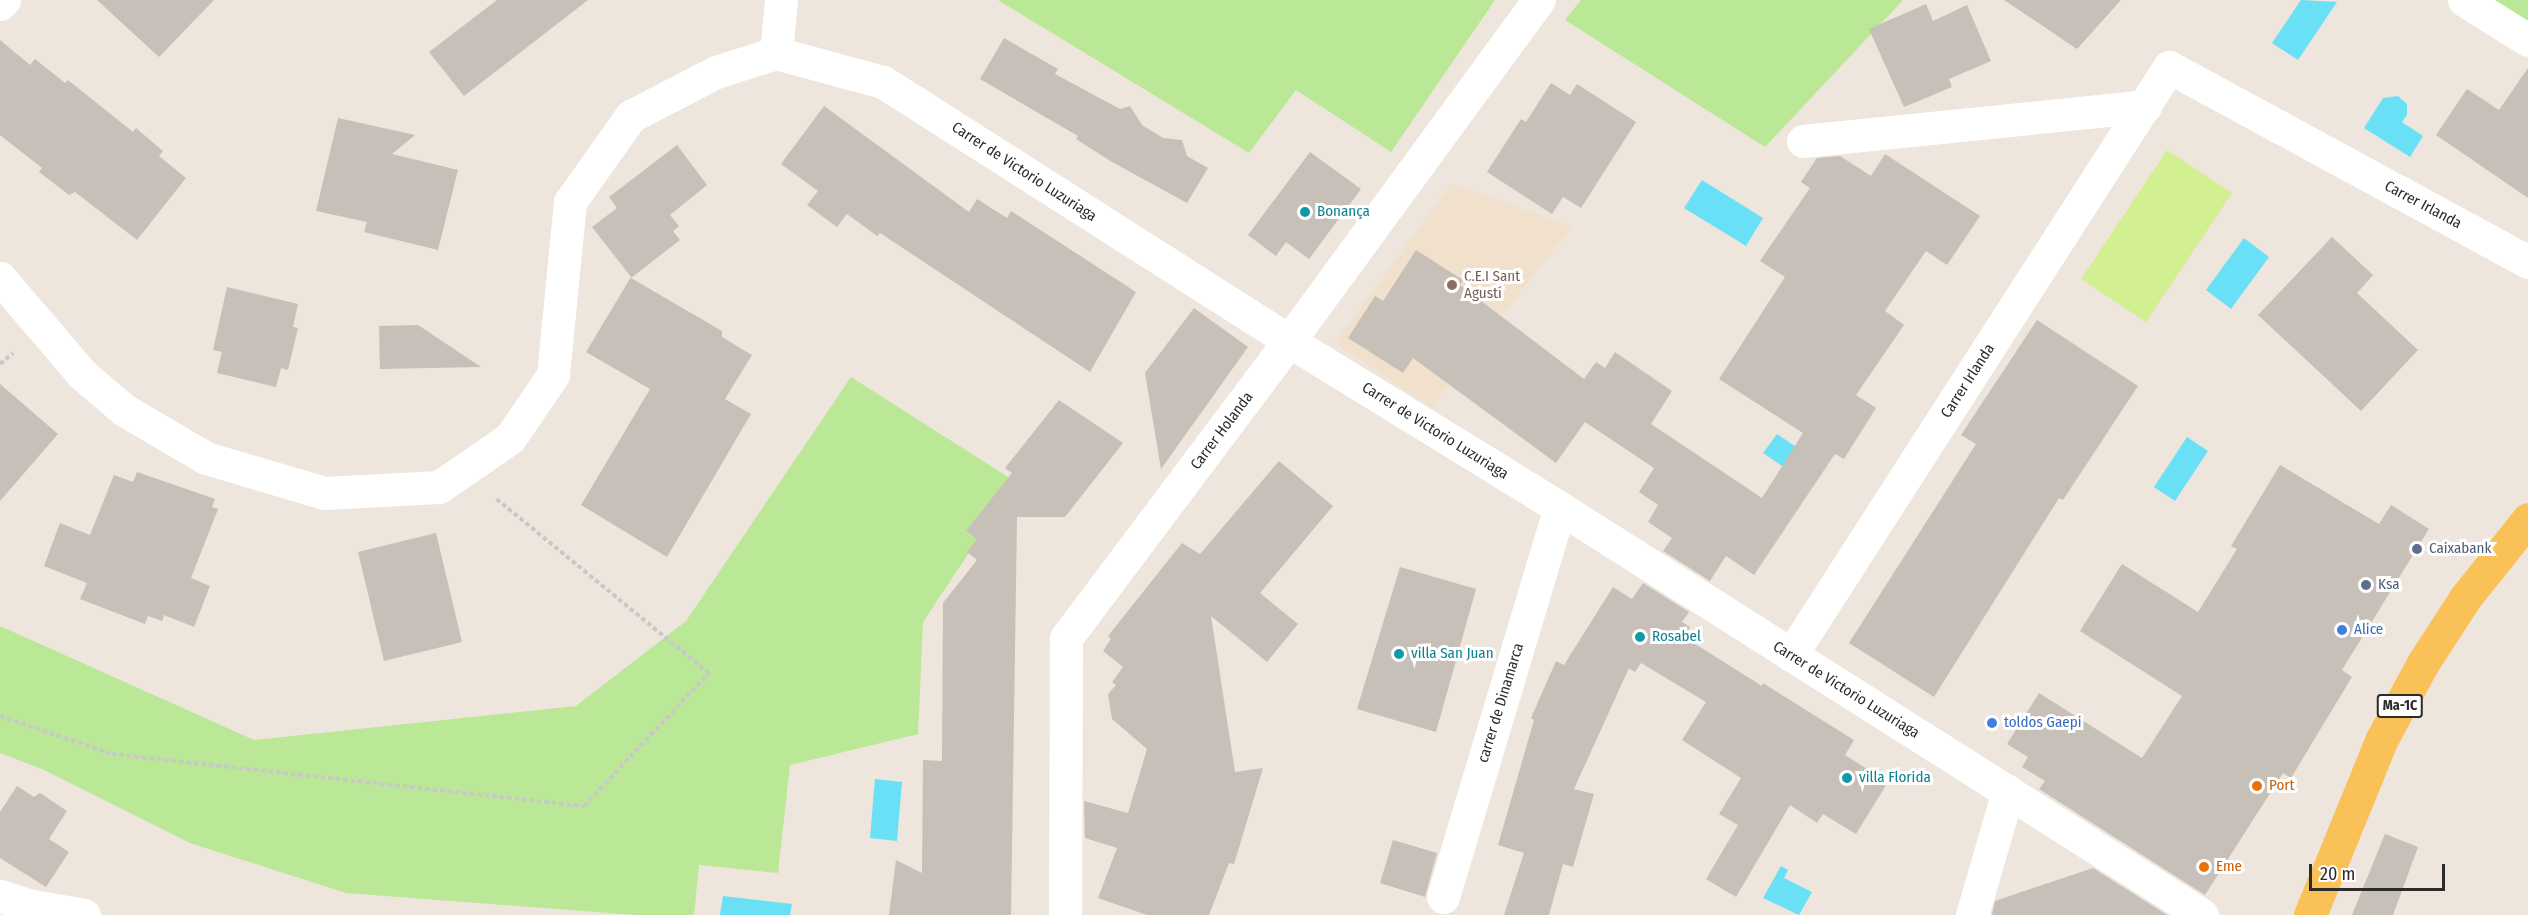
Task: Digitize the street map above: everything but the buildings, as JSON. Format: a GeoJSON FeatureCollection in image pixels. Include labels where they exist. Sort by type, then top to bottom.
{"type":"FeatureCollection","features":[{"type":"Feature","properties":{"kind":"main road","name":"Ma-1C"},"geometry":{"type":"LineString","coordinates":[[2310,915],[2382,739],[2422,663],[2465,598],[2528,519]]}},
{"type":"Feature","properties":{"kind":"street"},"geometry":{"type":"LineString","coordinates":[[0,4],[4,0]]}},
{"type":"Feature","properties":{"kind":"street"},"geometry":{"type":"LineString","coordinates":[[0,278],[42,329],[91,381],[124,410],[206,458],[324,493],[439,487],[510,438],[553,375],[570,202],[631,116],[716,72],[776,53],[781,0]]}},
{"type":"Feature","properties":{"kind":"street","name":"Carrer Holanda"},"geometry":{"type":"LineString","coordinates":[[1065,915],[1066,638],[1289,341],[1539,0]]}},
{"type":"Feature","properties":{"kind":"street"},"geometry":{"type":"LineString","coordinates":[[2464,0],[2528,40]]}},
{"type":"Feature","properties":{"kind":"street","name":"Carrer de Victorio Luzuriaga"},"geometry":{"type":"LineString","coordinates":[[776,53],[884,82],[1289,341],[1560,508],[2202,915]]}},
{"type":"Feature","properties":{"kind":"street","name":"Carrer Irlanda"},"geometry":{"type":"LineString","coordinates":[[1791,655],[2169,67],[2528,262]]}},
{"type":"Feature","properties":{"kind":"street"},"geometry":{"type":"LineString","coordinates":[[1803,141],[2145,106]]}},
{"type":"Feature","properties":{"kind":"street","name":"carrer de Dinamarca"},"geometry":{"type":"LineString","coordinates":[[1443,897],[1560,508]]}},
{"type":"Feature","properties":{"kind":"street"},"geometry":{"type":"LineString","coordinates":[[1972,915],[2008,791]]}},
{"type":"Feature","properties":{"kind":"street"},"geometry":{"type":"LineString","coordinates":[[0,896],[27,905],[84,915]]}},
{"type":"Feature","properties":{"kind":"path"},"geometry":{"type":"LineString","coordinates":[[0,716],[112,754],[584,806],[709,673],[462,471]]}},
{"type":"Feature","properties":{"kind":"shaded area","name":"C.E.I Sant Agustí"},"geometry":{"type":"Polygon","coordinates":[[[1451,184],[1572,226],[1431,407],[1335,343],[1451,184]]]}},
{"type":"Feature","properties":{"kind":"green space"},"geometry":{"type":"Polygon","coordinates":[[[998,0],[1495,0],[1391,152],[1296,90],[1249,153],[998,0]]]}},
{"type":"Feature","properties":{"kind":"green space"},"geometry":{"type":"Polygon","coordinates":[[[1581,0],[1903,0],[1765,147],[1565,20],[1581,0]]]}},
{"type":"Feature","properties":{"kind":"green space"},"geometry":{"type":"Polygon","coordinates":[[[2491,0],[2528,0],[2528,23],[2491,0]]]}},
{"type":"Feature","properties":{"kind":"green space"},"geometry":{"type":"Polygon","coordinates":[[[2167,150],[2232,193],[2146,322],[2081,279],[2167,150]]]}},
{"type":"Feature","properties":{"kind":"green space"},"geometry":{"type":"Polygon","coordinates":[[[851,377],[1016,482],[923,622],[918,734],[790,765],[778,873],[699,865],[694,915],[635,915],[346,893],[190,843],[42,769],[0,753],[0,626],[254,740],[576,706],[686,621],[851,377]]]}},
{"type":"Feature","properties":{"kind":"water"},"geometry":{"type":"Polygon","coordinates":[[[2301,0],[2337,2],[2298,60],[2272,43],[2301,0]]]}},
{"type":"Feature","properties":{"kind":"water"},"geometry":{"type":"Polygon","coordinates":[[[2398,96],[2407,104],[2407,115],[2402,122],[2423,136],[2410,157],[2364,128],[2383,98],[2398,96]]]}},
{"type":"Feature","properties":{"kind":"water"},"geometry":{"type":"Polygon","coordinates":[[[1702,180],[1763,218],[1746,246],[1684,208],[1702,180]]]}},
{"type":"Feature","properties":{"kind":"water"},"geometry":{"type":"Polygon","coordinates":[[[2244,238],[2269,257],[2231,309],[2206,290],[2244,238]]]}},
{"type":"Feature","properties":{"kind":"water"},"geometry":{"type":"Polygon","coordinates":[[[1777,434],[1817,461],[1804,481],[1763,453],[1777,434]]]}},
{"type":"Feature","properties":{"kind":"water"},"geometry":{"type":"Polygon","coordinates":[[[2187,437],[2208,451],[2175,501],[2154,487],[2187,437]]]}},
{"type":"Feature","properties":{"kind":"water"},"geometry":{"type":"Polygon","coordinates":[[[875,779],[902,782],[897,841],[870,838],[875,779]]]}},
{"type":"Feature","properties":{"kind":"water"},"geometry":{"type":"Polygon","coordinates":[[[1781,866],[1788,870],[1784,878],[1812,892],[1799,915],[1763,898],[1781,866]]]}},
{"type":"Feature","properties":{"kind":"water"},"geometry":{"type":"Polygon","coordinates":[[[723,896],[792,904],[790,915],[720,915],[723,896]]]}},
{"type":"Feature","properties":{"kind":"place","name":"Bonança"},"geometry":{"type":"Point","coordinates":[1305,212]}},
{"type":"Feature","properties":{"kind":"place","name":"C.E.I Sant Agustí"},"geometry":{"type":"Point","coordinates":[1452,285]}},
{"type":"Feature","properties":{"kind":"place","name":"Caixabank"},"geometry":{"type":"Point","coordinates":[2417,549]}},
{"type":"Feature","properties":{"kind":"place","name":"Ksa"},"geometry":{"type":"Point","coordinates":[2366,585]}},
{"type":"Feature","properties":{"kind":"place","name":"Alice"},"geometry":{"type":"Point","coordinates":[2342,630]}},
{"type":"Feature","properties":{"kind":"place","name":"Rosabel"},"geometry":{"type":"Point","coordinates":[1640,637]}},
{"type":"Feature","properties":{"kind":"place","name":"villa San Juan"},"geometry":{"type":"Point","coordinates":[1399,654]}},
{"type":"Feature","properties":{"kind":"place","name":"toldos Gaepi"},"geometry":{"type":"Point","coordinates":[1992,723]}},
{"type":"Feature","properties":{"kind":"place","name":"villa Florida"},"geometry":{"type":"Point","coordinates":[1847,778]}},
{"type":"Feature","properties":{"kind":"place","name":"Port"},"geometry":{"type":"Point","coordinates":[2257,786]}},
{"type":"Feature","properties":{"kind":"place","name":"Eme"},"geometry":{"type":"Point","coordinates":[2204,867]}}]}
